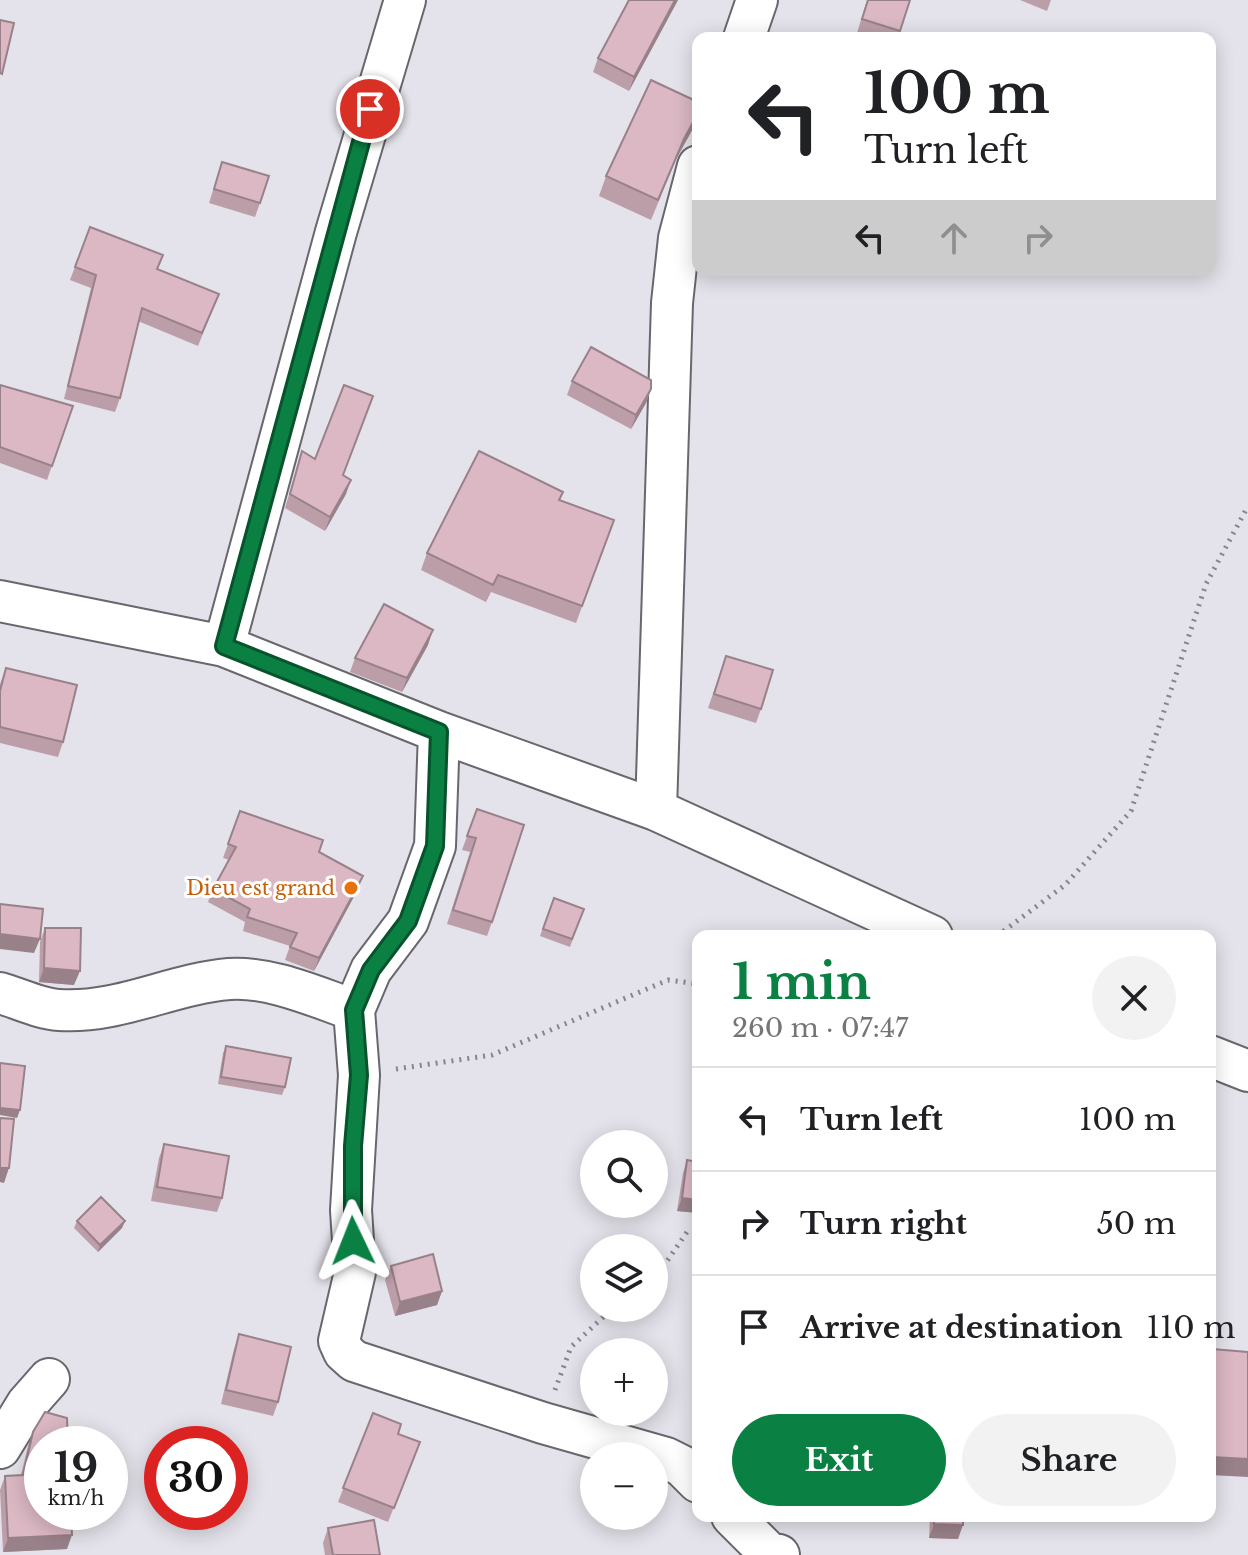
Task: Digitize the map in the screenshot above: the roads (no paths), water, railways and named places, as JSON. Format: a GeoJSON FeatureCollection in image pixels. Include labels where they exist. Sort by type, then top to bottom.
{"type":"FeatureCollection","features":[{"type":"Feature","properties":{"kind":"street"},"geometry":{"type":"LineString","coordinates":[[224,646],[349,186],[405,0]]}},
{"type":"Feature","properties":{"kind":"street"},"geometry":{"type":"LineString","coordinates":[[746,32],[757,0]]}},
{"type":"Feature","properties":{"kind":"street"},"geometry":{"type":"LineString","coordinates":[[656,810],[672,303],[679,238],[692,189]]}},
{"type":"Feature","properties":{"kind":"street"},"geometry":{"type":"LineString","coordinates":[[0,601],[224,646],[439,732],[656,810],[919,930]]}},
{"type":"Feature","properties":{"kind":"street"},"geometry":{"type":"LineString","coordinates":[[439,732],[435,846],[408,921],[371,970],[354,1010],[359,1075],[352,1197],[355,1272],[339,1341],[344,1352],[354,1361],[543,1423],[666,1458],[682,1466],[692,1476]]}},
{"type":"Feature","properties":{"kind":"street"},"geometry":{"type":"LineString","coordinates":[[0,993],[58,1010],[125,1004],[174,988],[232,979],[280,985],[354,1010]]}},
{"type":"Feature","properties":{"kind":"street"},"geometry":{"type":"LineString","coordinates":[[1216,1058],[1248,1071]]}},
{"type":"Feature","properties":{"kind":"street"},"geometry":{"type":"LineString","coordinates":[[0,1448],[27,1404],[49,1379]]}},
{"type":"Feature","properties":{"kind":"street"},"geometry":{"type":"LineString","coordinates":[[738,1522],[768,1552],[779,1555]]}},
{"type":"Feature","properties":{"kind":"place","name":"Dieu est grand"},"geometry":{"type":"Point","coordinates":[351,888]}}]}
